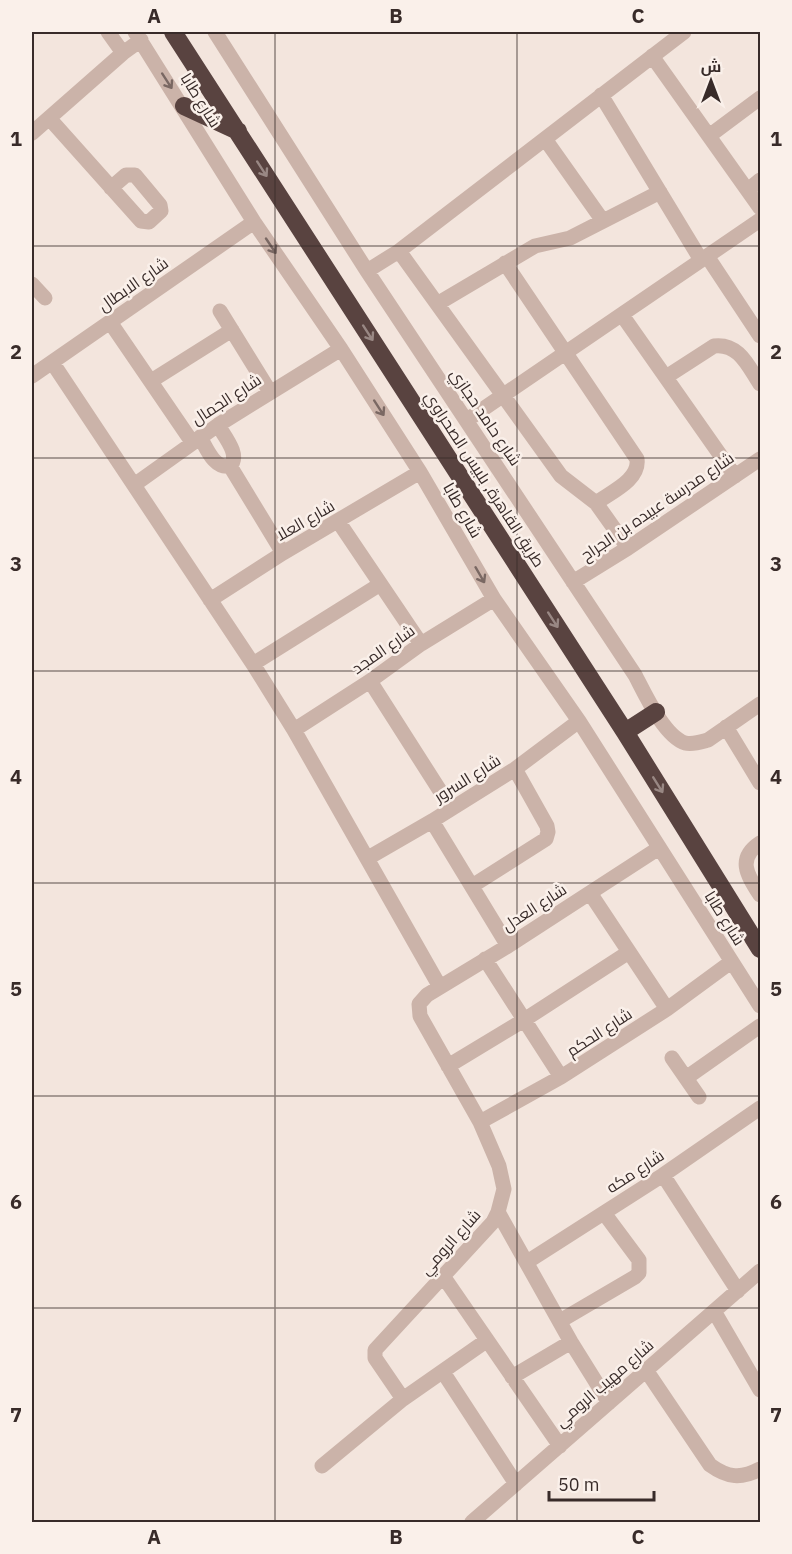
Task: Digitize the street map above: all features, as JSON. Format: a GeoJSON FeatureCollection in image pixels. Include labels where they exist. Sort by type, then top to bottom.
{"type":"FeatureCollection","features":[{"type":"Feature","properties":{"kind":"highway","name":"طريق القاهرة, بلبيس الصحراوي"},"geometry":{"type":"LineString","coordinates":[[173,32],[625,732],[760,949]]}},
{"type":"Feature","properties":{"kind":"highway"},"geometry":{"type":"LineString","coordinates":[[184,106],[238,131]]}},
{"type":"Feature","properties":{"kind":"highway"},"geometry":{"type":"LineString","coordinates":[[625,732],[656,712]]}},
{"type":"Feature","properties":{"kind":"street"},"geometry":{"type":"LineString","coordinates":[[108,32],[123,53]]}},
{"type":"Feature","properties":{"kind":"street","name":"شارع حامد حجازي"},"geometry":{"type":"LineString","coordinates":[[215,32],[367,270],[635,675],[656,712],[676,739],[687,744],[708,740],[760,704]]}},
{"type":"Feature","properties":{"kind":"street"},"geometry":{"type":"LineString","coordinates":[[367,270],[399,251],[684,32]]}},
{"type":"Feature","properties":{"kind":"street"},"geometry":{"type":"LineString","coordinates":[[32,133],[123,53],[138,36]]}},
{"type":"Feature","properties":{"kind":"street","name":"شارع طابا"},"geometry":{"type":"LineString","coordinates":[[138,36],[184,106],[254,222],[341,349],[420,472],[494,599],[579,722],[760,1006]]}},
{"type":"Feature","properties":{"kind":"street"},"geometry":{"type":"LineString","coordinates":[[652,56],[760,208]]}},
{"type":"Feature","properties":{"kind":"street"},"geometry":{"type":"LineString","coordinates":[[601,95],[660,192],[760,336]]}},
{"type":"Feature","properties":{"kind":"street"},"geometry":{"type":"LineString","coordinates":[[709,136],[760,98]]}},
{"type":"Feature","properties":{"kind":"street"},"geometry":{"type":"LineString","coordinates":[[49,118],[111,188]]}},
{"type":"Feature","properties":{"kind":"street"},"geometry":{"type":"LineString","coordinates":[[545,139],[603,221]]}},
{"type":"Feature","properties":{"kind":"street"},"geometry":{"type":"LineString","coordinates":[[748,190],[760,180]]}},
{"type":"Feature","properties":{"kind":"street"},"geometry":{"type":"LineString","coordinates":[[437,304],[535,246],[570,238],[660,192]]}},
{"type":"Feature","properties":{"kind":"street"},"geometry":{"type":"LineString","coordinates":[[467,420],[760,220]]}},
{"type":"Feature","properties":{"kind":"street","name":"شارع الابطال"},"geometry":{"type":"LineString","coordinates":[[32,376],[254,222]]}},
{"type":"Feature","properties":{"kind":"street"},"geometry":{"type":"LineString","coordinates":[[399,251],[561,476],[596,503],[628,548]]}},
{"type":"Feature","properties":{"kind":"street"},"geometry":{"type":"LineString","coordinates":[[505,264],[637,459],[635,475],[596,503]]}},
{"type":"Feature","properties":{"kind":"street"},"geometry":{"type":"LineString","coordinates":[[32,284],[45,298]]}},
{"type":"Feature","properties":{"kind":"street"},"geometry":{"type":"LineString","coordinates":[[220,311],[270,392]]}},
{"type":"Feature","properties":{"kind":"street"},"geometry":{"type":"LineString","coordinates":[[622,315],[735,476]]}},
{"type":"Feature","properties":{"kind":"street"},"geometry":{"type":"LineString","coordinates":[[110,322],[151,381],[196,439],[223,468],[230,466],[235,456],[218,424]]}},
{"type":"Feature","properties":{"kind":"street"},"geometry":{"type":"LineString","coordinates":[[151,381],[232,330]]}},
{"type":"Feature","properties":{"kind":"street"},"geometry":{"type":"LineString","coordinates":[[740,355],[760,341]]}},
{"type":"Feature","properties":{"kind":"street"},"geometry":{"type":"LineString","coordinates":[[666,377],[714,346],[728,346],[740,355],[760,384]]}},
{"type":"Feature","properties":{"kind":"street","name":"شارع الجمال"},"geometry":{"type":"LineString","coordinates":[[134,485],[218,424],[341,349]]}},
{"type":"Feature","properties":{"kind":"street"},"geometry":{"type":"LineString","coordinates":[[52,362],[253,664],[294,730],[368,858],[433,991]]}},
{"type":"Feature","properties":{"kind":"street","name":"شارع مدرسة عبيده بن الجراح"},"geometry":{"type":"LineString","coordinates":[[573,582],[628,548],[760,459]]}},
{"type":"Feature","properties":{"kind":"street"},"geometry":{"type":"LineString","coordinates":[[230,466],[283,554]]}},
{"type":"Feature","properties":{"kind":"street","name":"شارع العلا"},"geometry":{"type":"LineString","coordinates":[[210,600],[420,472]]}},
{"type":"Feature","properties":{"kind":"street"},"geometry":{"type":"LineString","coordinates":[[338,521],[421,644]]}},
{"type":"Feature","properties":{"kind":"street"},"geometry":{"type":"LineString","coordinates":[[253,664],[380,585]]}},
{"type":"Feature","properties":{"kind":"street","name":"شارع المجد"},"geometry":{"type":"LineString","coordinates":[[294,730],[421,644],[494,599]]}},
{"type":"Feature","properties":{"kind":"street"},"geometry":{"type":"LineString","coordinates":[[369,681],[452,808]]}},
{"type":"Feature","properties":{"kind":"street","name":"شارع السرور"},"geometry":{"type":"LineString","coordinates":[[368,858],[515,770],[579,722]]}},
{"type":"Feature","properties":{"kind":"street"},"geometry":{"type":"LineString","coordinates":[[726,727],[760,783]]}},
{"type":"Feature","properties":{"kind":"street"},"geometry":{"type":"LineString","coordinates":[[472,886],[546,838],[547,826],[515,770]]}},
{"type":"Feature","properties":{"kind":"street"},"geometry":{"type":"LineString","coordinates":[[432,821],[508,946]]}},
{"type":"Feature","properties":{"kind":"street"},"geometry":{"type":"LineString","coordinates":[[760,843],[748,856],[746,871],[760,895]]}},
{"type":"Feature","properties":{"kind":"street","name":"شارع العدل"},"geometry":{"type":"LineString","coordinates":[[433,991],[508,946],[659,848]]}},
{"type":"Feature","properties":{"kind":"street"},"geometry":{"type":"LineString","coordinates":[[590,892],[667,1009]]}},
{"type":"Feature","properties":{"kind":"street"},"geometry":{"type":"LineString","coordinates":[[448,1066],[629,952]]}},
{"type":"Feature","properties":{"kind":"street"},"geometry":{"type":"LineString","coordinates":[[485,960],[561,1077]]}},
{"type":"Feature","properties":{"kind":"street","name":"شارع الحكم"},"geometry":{"type":"LineString","coordinates":[[480,1122],[561,1077],[667,1009],[731,962]]}},
{"type":"Feature","properties":{"kind":"street","name":"شارع الرومي"},"geometry":{"type":"LineString","coordinates":[[403,1399],[375,1358],[375,1350],[493,1222],[504,1189],[502,1177],[480,1122],[420,1016],[419,1004],[433,991]]}},
{"type":"Feature","properties":{"kind":"street"},"geometry":{"type":"LineString","coordinates":[[686,1078],[760,1026]]}},
{"type":"Feature","properties":{"kind":"street"},"geometry":{"type":"LineString","coordinates":[[672,1059],[699,1097]]}},
{"type":"Feature","properties":{"kind":"street","name":"شارع مكه"},"geometry":{"type":"LineString","coordinates":[[527,1262],[663,1175],[760,1108]]}},
{"type":"Feature","properties":{"kind":"street"},"geometry":{"type":"LineString","coordinates":[[663,1175],[738,1291]]}},
{"type":"Feature","properties":{"kind":"street"},"geometry":{"type":"LineString","coordinates":[[498,1212],[571,1342],[609,1403]]}},
{"type":"Feature","properties":{"kind":"street"},"geometry":{"type":"LineString","coordinates":[[560,1321],[639,1273],[639,1260],[604,1213]]}},
{"type":"Feature","properties":{"kind":"street","name":"شارع مهيب الرومي"},"geometry":{"type":"LineString","coordinates":[[472,1522],[760,1271]]}},
{"type":"Feature","properties":{"kind":"street"},"geometry":{"type":"LineString","coordinates":[[443,1276],[560,1446]]}},
{"type":"Feature","properties":{"kind":"street"},"geometry":{"type":"LineString","coordinates":[[714,1311],[760,1387]]}},
{"type":"Feature","properties":{"kind":"street"},"geometry":{"type":"LineString","coordinates":[[322,1466],[403,1399],[486,1341]]}},
{"type":"Feature","properties":{"kind":"street"},"geometry":{"type":"LineString","coordinates":[[512,1377],[571,1342]]}},
{"type":"Feature","properties":{"kind":"street"},"geometry":{"type":"LineString","coordinates":[[646,1370],[710,1466],[732,1477],[744,1476],[760,1469]]}},
{"type":"Feature","properties":{"kind":"street"},"geometry":{"type":"LineString","coordinates":[[443,1372],[516,1484]]}}]}
